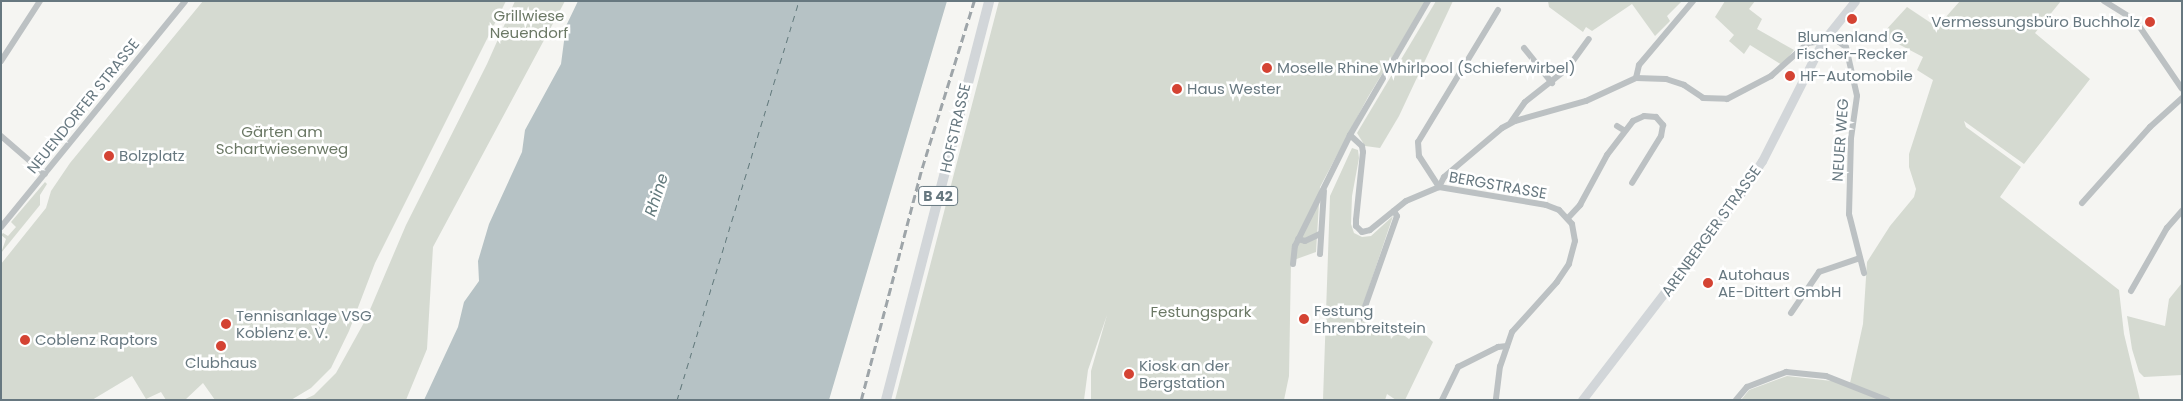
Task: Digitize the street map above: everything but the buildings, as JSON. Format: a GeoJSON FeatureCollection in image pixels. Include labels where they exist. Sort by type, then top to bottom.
{"type":"FeatureCollection","features":[{"type":"Feature","properties":{"kind":"main road","name":"HOFSTRASSE"},"geometry":{"type":"LineString","coordinates":[[886,400],[989,1]]}},
{"type":"Feature","properties":{"kind":"main road","name":"ARENBERGER STRASSE"},"geometry":{"type":"LineString","coordinates":[[1582,400],[1753,175],[1826,37],[1855,1]]}},
{"type":"Feature","properties":{"kind":"street"},"geometry":{"type":"LineString","coordinates":[[1,61],[40,1]]}},
{"type":"Feature","properties":{"kind":"street","name":"NEUENDORFER STRASSE"},"geometry":{"type":"LineString","coordinates":[[1,227],[185,1]]}},
{"type":"Feature","properties":{"kind":"street"},"geometry":{"type":"LineString","coordinates":[[1294,264],[1298,239],[1350,135],[1428,1]]}},
{"type":"Feature","properties":{"kind":"street"},"geometry":{"type":"LineString","coordinates":[[1636,78],[1639,65],[1693,1]]}},
{"type":"Feature","properties":{"kind":"street"},"geometry":{"type":"LineString","coordinates":[[2104,1],[2135,20],[2182,89]]}},
{"type":"Feature","properties":{"kind":"street"},"geometry":{"type":"LineString","coordinates":[[1439,187],[1419,156],[1418,142],[1498,10]]}},
{"type":"Feature","properties":{"kind":"street"},"geometry":{"type":"LineString","coordinates":[[1512,122],[1586,100],[1636,78],[1671,80],[1703,98],[1721,100],[1771,76],[1812,41],[1826,37]]}},
{"type":"Feature","properties":{"kind":"street","name":"NEUER WEG"},"geometry":{"type":"LineString","coordinates":[[1826,37],[1846,47],[1857,96],[1851,138],[1849,214],[1864,273]]}},
{"type":"Feature","properties":{"kind":"street"},"geometry":{"type":"LineString","coordinates":[[1439,187],[1444,177],[1512,122],[1520,108],[1552,83],[1573,63],[1589,39]]}},
{"type":"Feature","properties":{"kind":"street"},"geometry":{"type":"LineString","coordinates":[[1524,48],[1552,83]]}},
{"type":"Feature","properties":{"kind":"street"},"geometry":{"type":"LineString","coordinates":[[2082,203],[2150,127],[2182,98]]}},
{"type":"Feature","properties":{"kind":"street"},"geometry":{"type":"LineString","coordinates":[[1496,400],[1497,379],[1506,346],[1518,323],[1557,282],[1569,264],[1575,235],[1568,218],[1578,208],[1600,166],[1625,130],[1644,116],[1656,117],[1663,125],[1658,142],[1632,183]]}},
{"type":"Feature","properties":{"kind":"street"},"geometry":{"type":"LineString","coordinates":[[1617,126],[1625,130]]}},
{"type":"Feature","properties":{"kind":"street","name":"BERGSTRASSE"},"geometry":{"type":"LineString","coordinates":[[1350,135],[1362,146],[1363,152],[1356,226],[1366,232],[1419,194],[1439,187],[1536,203],[1559,210],[1568,218]]}},
{"type":"Feature","properties":{"kind":"street"},"geometry":{"type":"LineString","coordinates":[[1,136],[45,174]]}},
{"type":"Feature","properties":{"kind":"street"},"geometry":{"type":"LineString","coordinates":[[1320,254],[1320,234],[1326,184]]}},
{"type":"Feature","properties":{"kind":"street"},"geometry":{"type":"LineString","coordinates":[[1361,318],[1397,216],[1394,211]]}},
{"type":"Feature","properties":{"kind":"street"},"geometry":{"type":"LineString","coordinates":[[2131,291],[2167,228],[2182,211]]}},
{"type":"Feature","properties":{"kind":"street"},"geometry":{"type":"LineString","coordinates":[[1298,239],[1305,241],[1320,234]]}},
{"type":"Feature","properties":{"kind":"street"},"geometry":{"type":"LineString","coordinates":[[1791,313],[1819,272],[1860,258]]}},
{"type":"Feature","properties":{"kind":"street"},"geometry":{"type":"LineString","coordinates":[[1442,400],[1458,368],[1498,347],[1506,346]]}},
{"type":"Feature","properties":{"kind":"street"},"geometry":{"type":"LineString","coordinates":[[1736,400],[1747,387],[1786,372],[1826,376],[1887,400]]}},
{"type":"Feature","properties":{"kind":"green space","name":"Gärten am Schartwiesenweg"},"geometry":{"type":"Polygon","coordinates":[[[203,1],[506,1],[375,263],[349,331],[331,368],[311,388],[291,400],[215,400],[203,383],[185,400],[166,400],[161,392],[146,399],[132,376],[92,400],[1,400],[1,264],[46,208],[51,191],[70,163],[203,1]]]}},
{"type":"Feature","properties":{"kind":"green space","name":"Grillwiese Neuendorf"},"geometry":{"type":"Polygon","coordinates":[[[515,1],[565,1],[433,247],[427,349],[406,400],[303,400],[314,395],[336,373],[366,319],[406,225],[487,64],[515,1]]]}},
{"type":"Feature","properties":{"kind":"green space","name":"Festungspark"},"geometry":{"type":"Polygon","coordinates":[[[999,1],[1426,1],[1368,97],[1320,187],[1316,252],[1291,261],[1289,376],[1284,400],[1091,400],[1091,371],[1107,315],[1088,370],[1084,400],[895,400],[999,1]]]}},
{"type":"Feature","properties":{"kind":"green space"},"geometry":{"type":"Polygon","coordinates":[[[1436,1],[1453,1],[1399,116],[1380,148],[1365,146],[1357,133],[1436,1]]]}},
{"type":"Feature","properties":{"kind":"green space"},"geometry":{"type":"Polygon","coordinates":[[[1548,1],[1682,1],[1667,16],[1670,21],[1655,36],[1632,4],[1592,31],[1586,27],[1583,32],[1549,7],[1548,1]]]}},
{"type":"Feature","properties":{"kind":"green space"},"geometry":{"type":"Polygon","coordinates":[[[1725,1],[1755,1],[1749,9],[1762,19],[1757,29],[1794,50],[1782,65],[1750,45],[1744,54],[1729,41],[1734,35],[1715,17],[1725,1]]]}},
{"type":"Feature","properties":{"kind":"green space"},"geometry":{"type":"Polygon","coordinates":[[[1960,1],[2061,1],[2035,33],[2090,79],[2024,164],[1964,121],[1966,127],[2021,167],[2000,197],[2119,290],[2124,334],[2140,400],[1741,400],[1749,390],[1787,376],[1850,383],[1863,324],[1867,262],[1890,226],[1914,197],[1916,189],[1909,167],[1909,154],[1933,80],[1917,70],[1923,57],[1885,37],[1885,31],[1907,7],[1937,27],[1960,1]]]}},
{"type":"Feature","properties":{"kind":"green space"},"geometry":{"type":"Polygon","coordinates":[[[1352,148],[1358,150],[1359,158],[1352,196],[1351,224],[1354,233],[1362,237],[1371,236],[1393,216],[1358,320],[1389,328],[1391,339],[1398,331],[1409,339],[1418,328],[1433,342],[1405,400],[1396,400],[1387,394],[1385,400],[1323,400],[1330,196],[1352,148]]]}},
{"type":"Feature","properties":{"kind":"green space"},"geometry":{"type":"Polygon","coordinates":[[[45,182],[47,184],[40,195],[40,205],[1,253],[6,239],[1,235],[3,233],[8,236],[16,227],[11,222],[45,182]]]}},
{"type":"Feature","properties":{"kind":"green space"},"geometry":{"type":"Polygon","coordinates":[[[2182,283],[2182,375],[2144,377],[2139,372],[2132,349],[2127,316],[2165,326],[2169,299],[2182,283]]]}},
{"type":"Feature","properties":{"kind":"water","name":"Rhine"},"geometry":{"type":"Polygon","coordinates":[[[578,1],[947,1],[829,400],[424,400],[458,327],[464,302],[479,281],[478,261],[489,224],[522,152],[525,130],[561,64],[566,26],[578,1]]]}},
{"type":"Feature","properties":{"kind":"ferry route"},"geometry":{"type":"LineString","coordinates":[[677,400],[799,1]]}},
{"type":"Feature","properties":{"kind":"railway"},"geometry":{"type":"LineString","coordinates":[[861,400],[922,168],[974,1]]}},
{"type":"Feature","properties":{"kind":"place","name":"Blumenland G. Fischer-Recker"},"geometry":{"type":"Point","coordinates":[1852,19]}},
{"type":"Feature","properties":{"kind":"place","name":"Vermessungsbüro Buchholz"},"geometry":{"type":"Point","coordinates":[2150,22]}},
{"type":"Feature","properties":{"kind":"place","name":"Moselle Rhine Whirlpool (Schieferwirbel)"},"geometry":{"type":"Point","coordinates":[1267,68]}},
{"type":"Feature","properties":{"kind":"place","name":"HF-Automobile"},"geometry":{"type":"Point","coordinates":[1790,76]}},
{"type":"Feature","properties":{"kind":"place","name":"Haus Wester"},"geometry":{"type":"Point","coordinates":[1177,89]}},
{"type":"Feature","properties":{"kind":"place","name":"Bolzplatz"},"geometry":{"type":"Point","coordinates":[109,156]}},
{"type":"Feature","properties":{"kind":"place","name":"Autohaus AE-Dittert GmbH"},"geometry":{"type":"Point","coordinates":[1708,283]}},
{"type":"Feature","properties":{"kind":"place","name":"Festung Ehrenbreitstein"},"geometry":{"type":"Point","coordinates":[1304,319]}},
{"type":"Feature","properties":{"kind":"place","name":"Tennisanlage VSG Koblenz e. V."},"geometry":{"type":"Point","coordinates":[226,324]}},
{"type":"Feature","properties":{"kind":"place","name":"Coblenz Raptors"},"geometry":{"type":"Point","coordinates":[25,340]}},
{"type":"Feature","properties":{"kind":"place","name":"Clubhaus"},"geometry":{"type":"Point","coordinates":[221,346]}},
{"type":"Feature","properties":{"kind":"place","name":"Kiosk an der Bergstation"},"geometry":{"type":"Point","coordinates":[1129,374]}}]}
